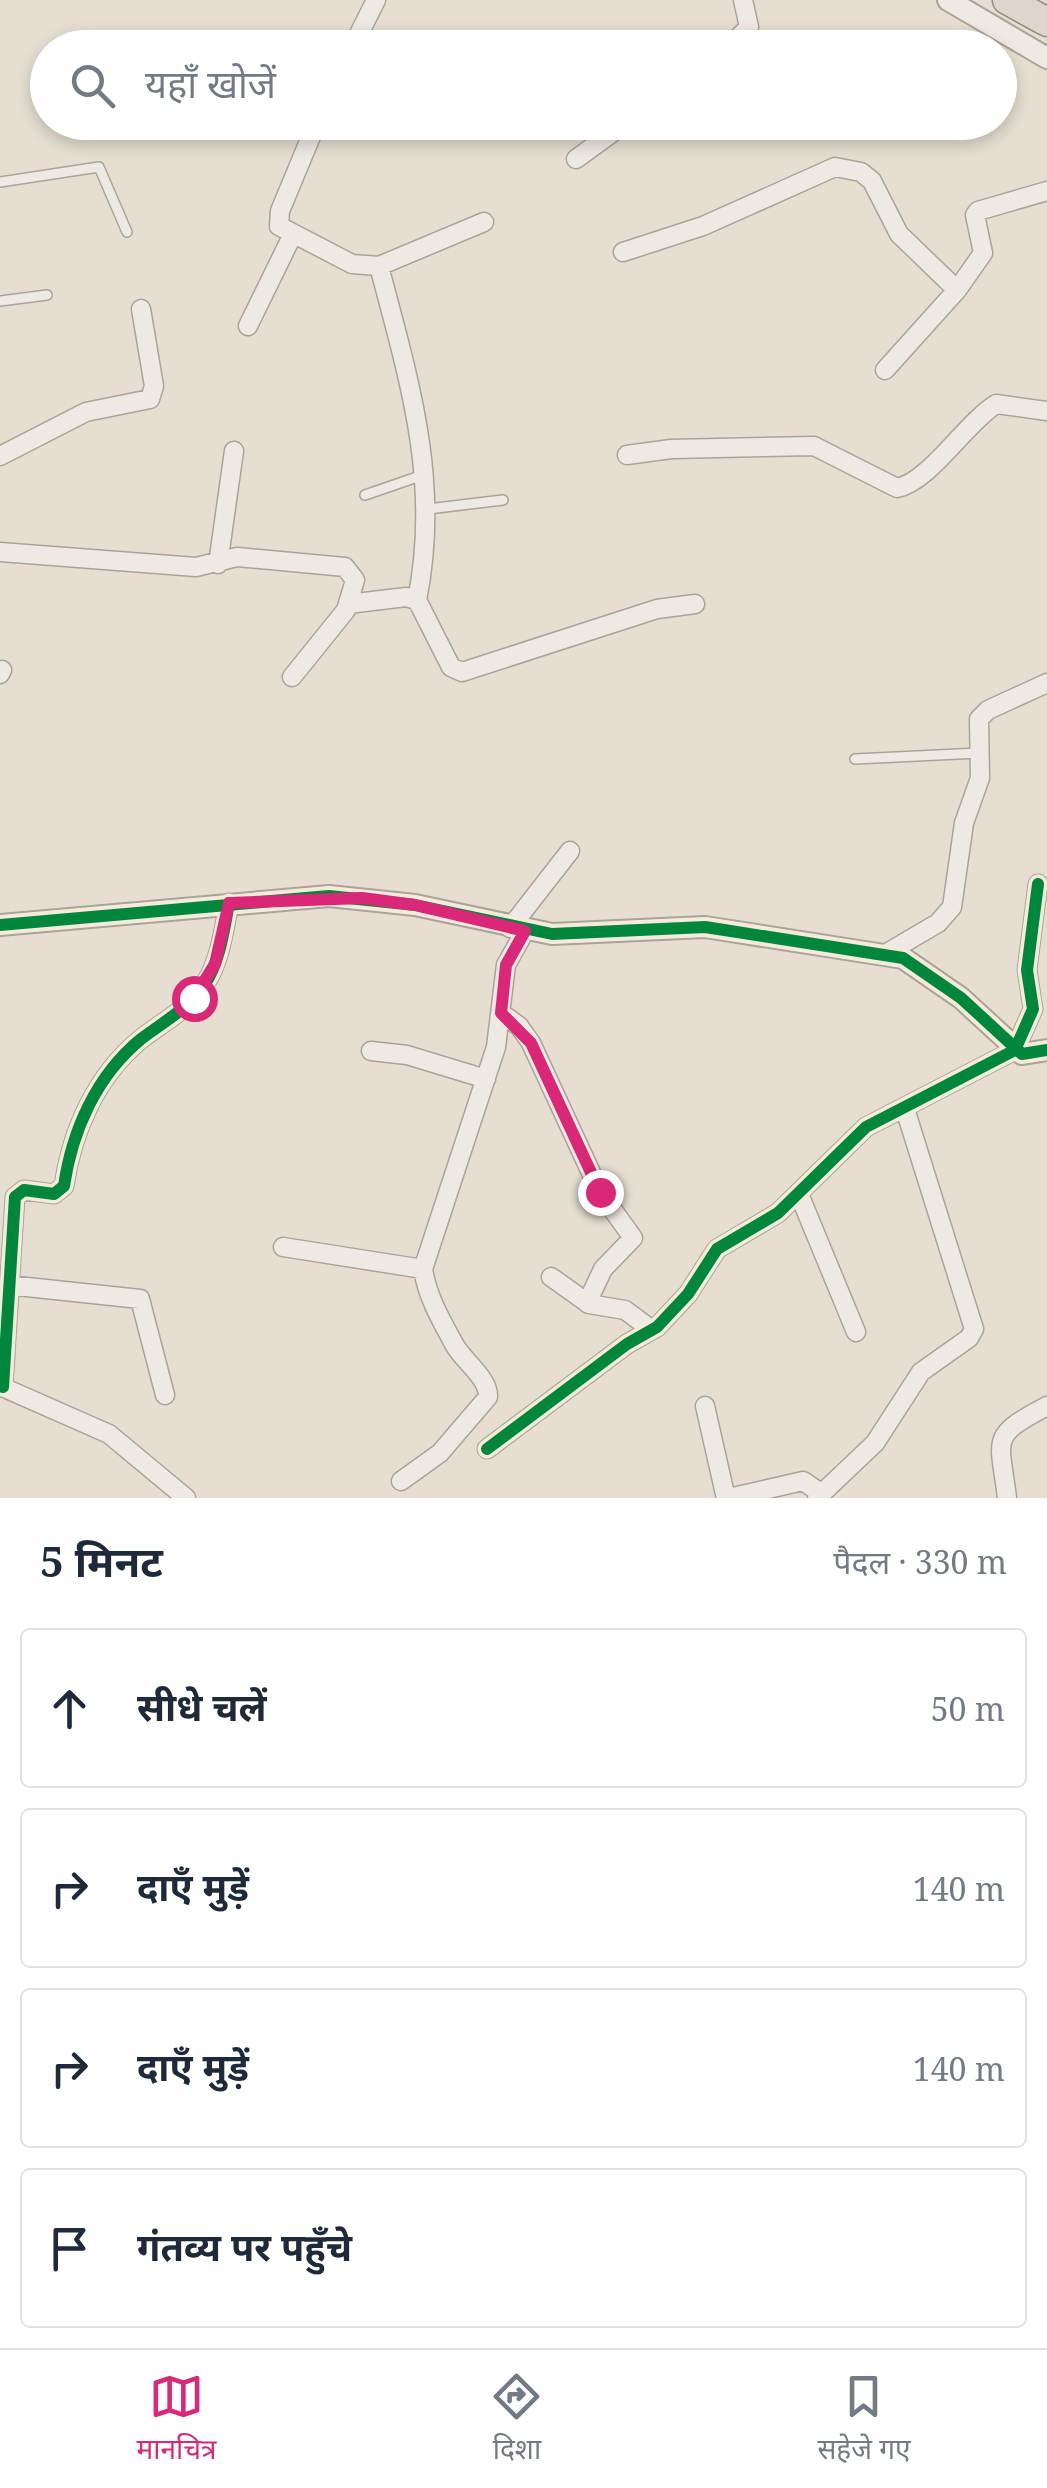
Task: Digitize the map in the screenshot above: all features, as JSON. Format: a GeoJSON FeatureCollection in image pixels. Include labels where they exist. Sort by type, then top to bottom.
{"type":"FeatureCollection","features":[{"type":"Feature","properties":{"kind":"highway"},"geometry":{"type":"LineString","coordinates":[[1007,0],[1047,22]]}},
{"type":"Feature","properties":{"kind":"street"},"geometry":{"type":"LineString","coordinates":[[361,30],[376,0]]}},
{"type":"Feature","properties":{"kind":"street"},"geometry":{"type":"LineString","coordinates":[[743,0],[751,21],[743,30]]}},
{"type":"Feature","properties":{"kind":"street"},"geometry":{"type":"LineString","coordinates":[[948,0],[1000,30]]}},
{"type":"Feature","properties":{"kind":"street"},"geometry":{"type":"LineString","coordinates":[[1038,52],[1047,74]]}},
{"type":"Feature","properties":{"kind":"street"},"geometry":{"type":"LineString","coordinates":[[310,140],[280,211],[279,226],[292,236],[352,264],[380,266],[484,222]]}},
{"type":"Feature","properties":{"kind":"street"},"geometry":{"type":"LineString","coordinates":[[576,160],[600,140]]}},
{"type":"Feature","properties":{"kind":"street"},"geometry":{"type":"LineString","coordinates":[[623,252],[702,226],[834,167],[846,168],[872,181],[899,234],[957,290]]}},
{"type":"Feature","properties":{"kind":"street"},"geometry":{"type":"LineString","coordinates":[[885,370],[957,290],[985,249],[976,223],[978,211],[1047,191]]}},
{"type":"Feature","properties":{"kind":"street"},"geometry":{"type":"LineString","coordinates":[[248,326],[292,236]]}},
{"type":"Feature","properties":{"kind":"street"},"geometry":{"type":"LineString","coordinates":[[380,266],[412,388],[425,474],[427,550],[416,600],[451,667],[462,672],[657,609],[695,604]]}},
{"type":"Feature","properties":{"kind":"street"},"geometry":{"type":"LineString","coordinates":[[0,456],[86,412],[150,399],[154,386],[141,310]]}},
{"type":"Feature","properties":{"kind":"street"},"geometry":{"type":"LineString","coordinates":[[627,456],[671,449],[814,446],[897,488],[916,481],[966,427],[996,404],[1047,410]]}},
{"type":"Feature","properties":{"kind":"street"},"geometry":{"type":"LineString","coordinates":[[218,564],[234,451]]}},
{"type":"Feature","properties":{"kind":"street"},"geometry":{"type":"LineString","coordinates":[[0,552],[184,566],[218,564],[237,557],[346,566],[355,580],[348,604],[292,677]]}},
{"type":"Feature","properties":{"kind":"street"},"geometry":{"type":"LineString","coordinates":[[348,604],[406,597],[416,600]]}},
{"type":"Feature","properties":{"kind":"street"},"geometry":{"type":"LineString","coordinates":[[887,953],[938,923],[952,907],[960,840],[980,778],[982,714],[1047,684]]}},
{"type":"Feature","properties":{"kind":"street"},"geometry":{"type":"LineString","coordinates":[[401,1480],[440,1453],[490,1391],[454,1345],[430,1298],[422,1269],[486,1078],[501,1013],[506,965],[517,929],[570,851]]}},
{"type":"Feature","properties":{"kind":"street"},"geometry":{"type":"LineString","coordinates":[[487,1449],[652,1330],[688,1294],[717,1249],[778,1214],[866,1127],[1016,1050],[1033,1009],[1027,970],[1038,884]]}},
{"type":"Feature","properties":{"kind":"street"},"geometry":{"type":"LineString","coordinates":[[0,925],[124,917],[229,903],[362,898],[426,907],[517,929],[582,934],[685,926],[887,953],[916,965],[946,987],[1022,1054],[1047,1050]]}},
{"type":"Feature","properties":{"kind":"street"},"geometry":{"type":"LineString","coordinates":[[186,1498],[109,1434],[2,1386],[8,1284],[15,1198],[24,1190],[61,1191],[74,1136],[108,1076],[127,1052],[204,986],[220,949],[229,903]]}},
{"type":"Feature","properties":{"kind":"street"},"geometry":{"type":"LineString","coordinates":[[501,1013],[531,1043],[600,1192],[633,1238],[604,1268],[588,1303]]}},
{"type":"Feature","properties":{"kind":"street"},"geometry":{"type":"LineString","coordinates":[[371,1051],[407,1055],[486,1078]]}},
{"type":"Feature","properties":{"kind":"street"},"geometry":{"type":"LineString","coordinates":[[705,1406],[724,1494],[733,1497],[803,1481],[820,1496],[875,1443],[920,1372],[968,1338],[974,1329],[905,1109]]}},
{"type":"Feature","properties":{"kind":"street"},"geometry":{"type":"LineString","coordinates":[[799,1194],[856,1332]]}},
{"type":"Feature","properties":{"kind":"street"},"geometry":{"type":"LineString","coordinates":[[283,1247],[422,1269]]}},
{"type":"Feature","properties":{"kind":"street"},"geometry":{"type":"LineString","coordinates":[[551,1277],[588,1303],[625,1310],[652,1330]]}},
{"type":"Feature","properties":{"kind":"street"},"geometry":{"type":"LineString","coordinates":[[8,1284],[140,1299],[165,1395]]}},
{"type":"Feature","properties":{"kind":"street"},"geometry":{"type":"LineString","coordinates":[[1008,1498],[998,1442],[1005,1430],[1047,1406]]}},
{"type":"Feature","properties":{"kind":"lane"},"geometry":{"type":"LineString","coordinates":[[0,182],[99,167],[127,232]]}},
{"type":"Feature","properties":{"kind":"lane"},"geometry":{"type":"LineString","coordinates":[[0,302],[47,295]]}},
{"type":"Feature","properties":{"kind":"lane"},"geometry":{"type":"LineString","coordinates":[[365,495],[425,474]]}},
{"type":"Feature","properties":{"kind":"lane"},"geometry":{"type":"LineString","coordinates":[[428,509],[503,500]]}},
{"type":"Feature","properties":{"kind":"lane"},"geometry":{"type":"LineString","coordinates":[[856,759],[982,753]]}},
{"type":"Feature","properties":{"kind":"cycle path"},"geometry":{"type":"LineString","coordinates":[[487,1449],[627,1344],[657,1327],[688,1294],[717,1249],[778,1213],[866,1127],[1015,1050],[1033,1009],[1027,970],[1038,884]]}},
{"type":"Feature","properties":{"kind":"cycle path"},"geometry":{"type":"LineString","coordinates":[[0,925],[329,896],[415,905],[552,934],[705,927],[903,958],[961,998],[1022,1054],[1047,1050]]}},
{"type":"Feature","properties":{"kind":"cycle path"},"geometry":{"type":"LineString","coordinates":[[3,1387],[15,1197],[24,1190],[54,1194],[64,1186],[80,1125],[99,1087],[125,1054],[184,1007],[205,984],[218,955],[229,903]]}},
{"type":"Feature","properties":{"kind":"route"},"geometry":{"type":"LineString","coordinates":[[194,998],[215,964],[229,903],[308,896],[362,898],[415,905],[525,931],[506,965],[501,1013],[531,1043],[600,1192]]}}]}
